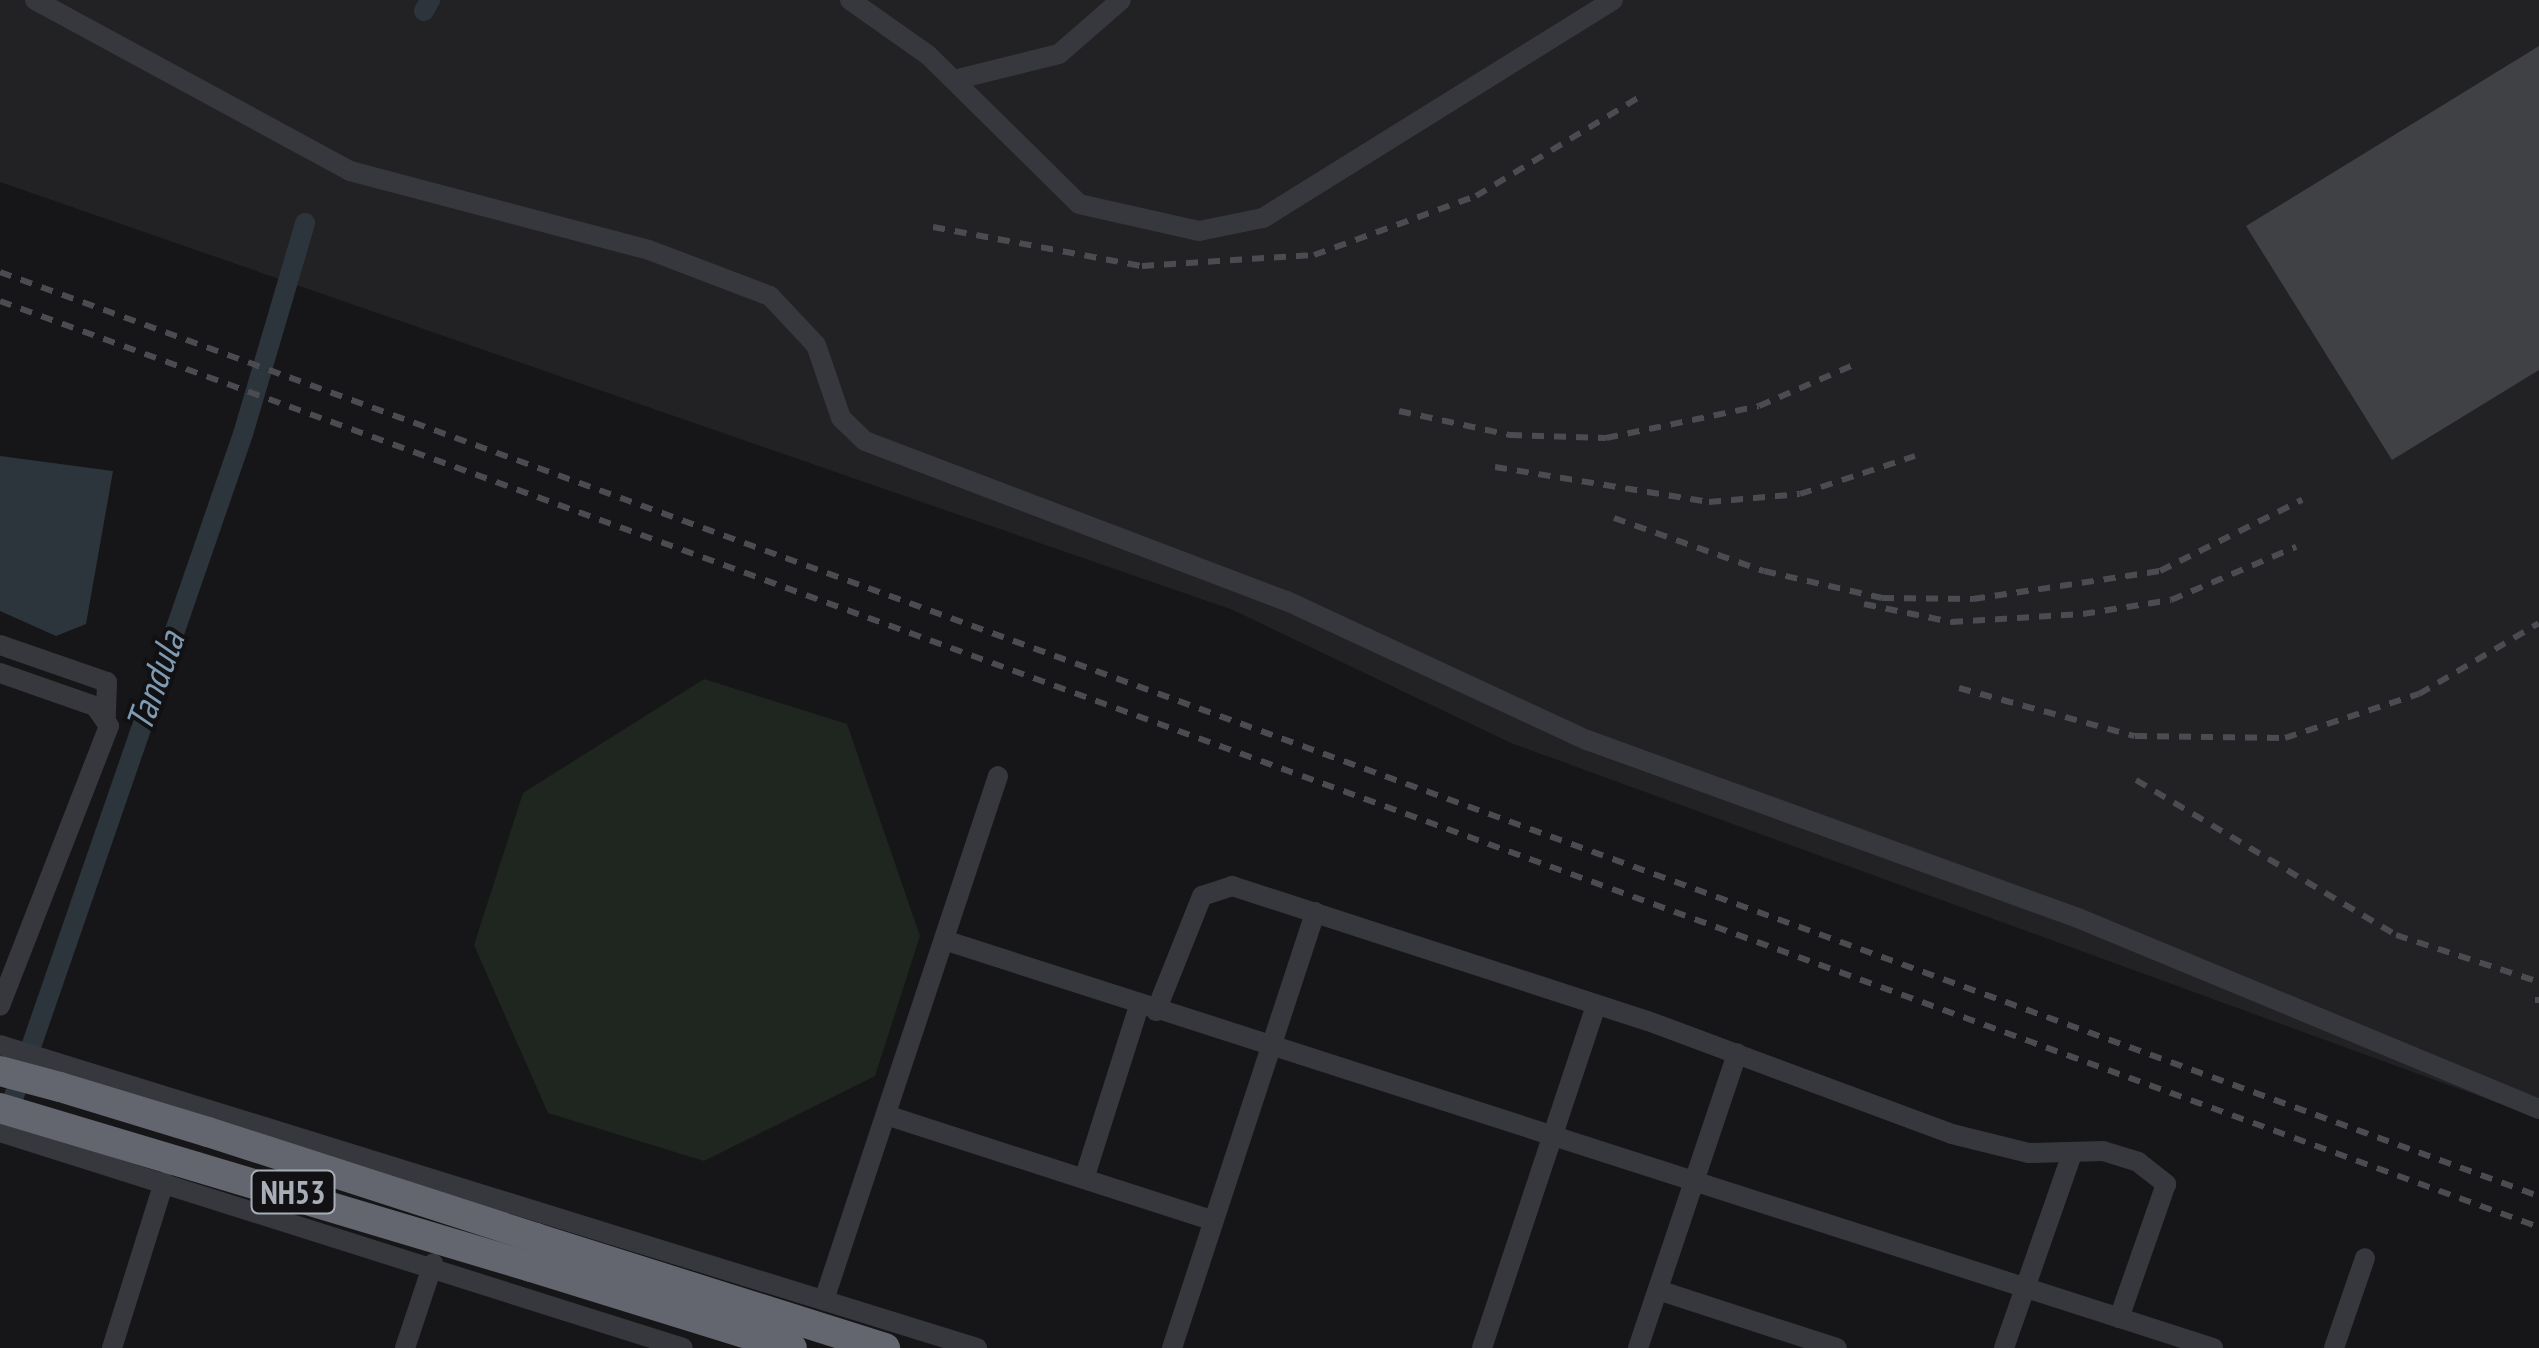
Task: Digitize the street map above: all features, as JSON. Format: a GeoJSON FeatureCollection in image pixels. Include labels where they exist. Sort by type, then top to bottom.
{"type":"FeatureCollection","features":[{"type":"Feature","properties":{"kind":"highway","name":"NH53"},"geometry":{"type":"LineString","coordinates":[[0,1071],[885,1348]]}},
{"type":"Feature","properties":{"kind":"highway","name":"NH53"},"geometry":{"type":"LineString","coordinates":[[3,1125],[792,1348]]}},
{"type":"Feature","properties":{"kind":"street"},"geometry":{"type":"LineString","coordinates":[[35,0],[350,171],[649,250],[770,296],[816,346],[840,418],[865,441],[1287,601],[1587,740],[2078,918],[2539,1108]]}},
{"type":"Feature","properties":{"kind":"street"},"geometry":{"type":"LineString","coordinates":[[954,80],[1060,54],[1121,0]]}},
{"type":"Feature","properties":{"kind":"street"},"geometry":{"type":"LineString","coordinates":[[864,4],[954,80],[1079,204],[1162,228],[1231,228],[1263,218],[1613,0]]}},
{"type":"Feature","properties":{"kind":"street"},"geometry":{"type":"LineString","coordinates":[[0,645],[107,682],[106,717],[0,1006]]}},
{"type":"Feature","properties":{"kind":"street"},"geometry":{"type":"LineString","coordinates":[[0,673],[106,717]]}},
{"type":"Feature","properties":{"kind":"street"},"geometry":{"type":"LineString","coordinates":[[824,1300],[998,776]]}},
{"type":"Feature","properties":{"kind":"street"},"geometry":{"type":"LineString","coordinates":[[1085,1176],[1148,1008],[1213,886],[1315,912],[1737,1052],[1952,1134],[2072,1154],[2103,1150],[2165,1178],[2119,1318]]}},
{"type":"Feature","properties":{"kind":"street"},"geometry":{"type":"LineString","coordinates":[[1172,1348],[1266,1047],[1315,912]]}},
{"type":"Feature","properties":{"kind":"street"},"geometry":{"type":"LineString","coordinates":[[944,940],[1266,1047],[2213,1348]]}},
{"type":"Feature","properties":{"kind":"street"},"geometry":{"type":"LineString","coordinates":[[1482,1348],[1596,1006]]}},
{"type":"Feature","properties":{"kind":"street"},"geometry":{"type":"LineString","coordinates":[[0,1045],[75,1064],[978,1348]]}},
{"type":"Feature","properties":{"kind":"street"},"geometry":{"type":"LineString","coordinates":[[1638,1348],[1737,1052]]}},
{"type":"Feature","properties":{"kind":"street"},"geometry":{"type":"LineString","coordinates":[[34,1054],[3,1125],[45,1146],[433,1264],[683,1348]]}},
{"type":"Feature","properties":{"kind":"street"},"geometry":{"type":"LineString","coordinates":[[886,1115],[1212,1220]]}},
{"type":"Feature","properties":{"kind":"street"},"geometry":{"type":"LineString","coordinates":[[318,1229],[342,1148]]}},
{"type":"Feature","properties":{"kind":"street"},"geometry":{"type":"LineString","coordinates":[[2004,1348],[2072,1154]]}},
{"type":"Feature","properties":{"kind":"street"},"geometry":{"type":"LineString","coordinates":[[112,1348],[164,1182]]}},
{"type":"Feature","properties":{"kind":"street"},"geometry":{"type":"LineString","coordinates":[[2334,1348],[2365,1258]]}},
{"type":"Feature","properties":{"kind":"street"},"geometry":{"type":"LineString","coordinates":[[405,1348],[433,1264]]}},
{"type":"Feature","properties":{"kind":"street"},"geometry":{"type":"LineString","coordinates":[[1658,1290],[1837,1348]]}},
{"type":"Feature","properties":{"kind":"shaded area"},"geometry":{"type":"Polygon","coordinates":[[[0,0],[2539,0],[2539,1118],[1511,743],[1233,610],[0,182],[0,0]]]}},
{"type":"Feature","properties":{"kind":"shaded area"},"geometry":{"type":"Polygon","coordinates":[[[0,456],[113,471],[86,624],[56,636],[0,611],[0,456]]]}},
{"type":"Feature","properties":{"kind":"shaded area"},"geometry":{"type":"Polygon","coordinates":[[[704,679],[847,724],[920,936],[875,1076],[704,1161],[548,1113],[474,945],[523,793],[704,679]]]}},
{"type":"Feature","properties":{"kind":"building"},"geometry":{"type":"Polygon","coordinates":[[[2539,46],[2539,370],[2392,460],[2246,226],[2539,46]]]}},
{"type":"Feature","properties":{"kind":"waterway","name":"Tandula"},"geometry":{"type":"LineString","coordinates":[[424,11],[430,0]]}},
{"type":"Feature","properties":{"kind":"waterway","name":"Tandula"},"geometry":{"type":"LineString","coordinates":[[5,1122],[243,434],[305,223]]}},
{"type":"Feature","properties":{"kind":"railway"},"geometry":{"type":"LineString","coordinates":[[933,227],[1142,266],[1314,255],[1476,196],[1641,96]]}},
{"type":"Feature","properties":{"kind":"railway"},"geometry":{"type":"LineString","coordinates":[[0,272],[2539,1196]]}},
{"type":"Feature","properties":{"kind":"railway"},"geometry":{"type":"LineString","coordinates":[[0,301],[2539,1227]]}},
{"type":"Feature","properties":{"kind":"railway"},"geometry":{"type":"LineString","coordinates":[[1399,411],[1510,435],[1606,438],[1759,406],[1858,363]]}},
{"type":"Feature","properties":{"kind":"railway"},"geometry":{"type":"LineString","coordinates":[[1495,467],[1709,502],[1800,494],[1915,456]]}},
{"type":"Feature","properties":{"kind":"railway"},"geometry":{"type":"LineString","coordinates":[[1614,518],[1764,571],[1882,598],[1973,599],[2160,571],[2302,500]]}},
{"type":"Feature","properties":{"kind":"railway"},"geometry":{"type":"LineString","coordinates":[[1864,604],[1951,622],[2083,614],[2171,600],[2296,547]]}},
{"type":"Feature","properties":{"kind":"railway"},"geometry":{"type":"LineString","coordinates":[[1959,688],[2135,736],[2285,738],[2419,694],[2539,623]]}},
{"type":"Feature","properties":{"kind":"railway"},"geometry":{"type":"LineString","coordinates":[[2136,780],[2396,935],[2539,982]]}}]}
